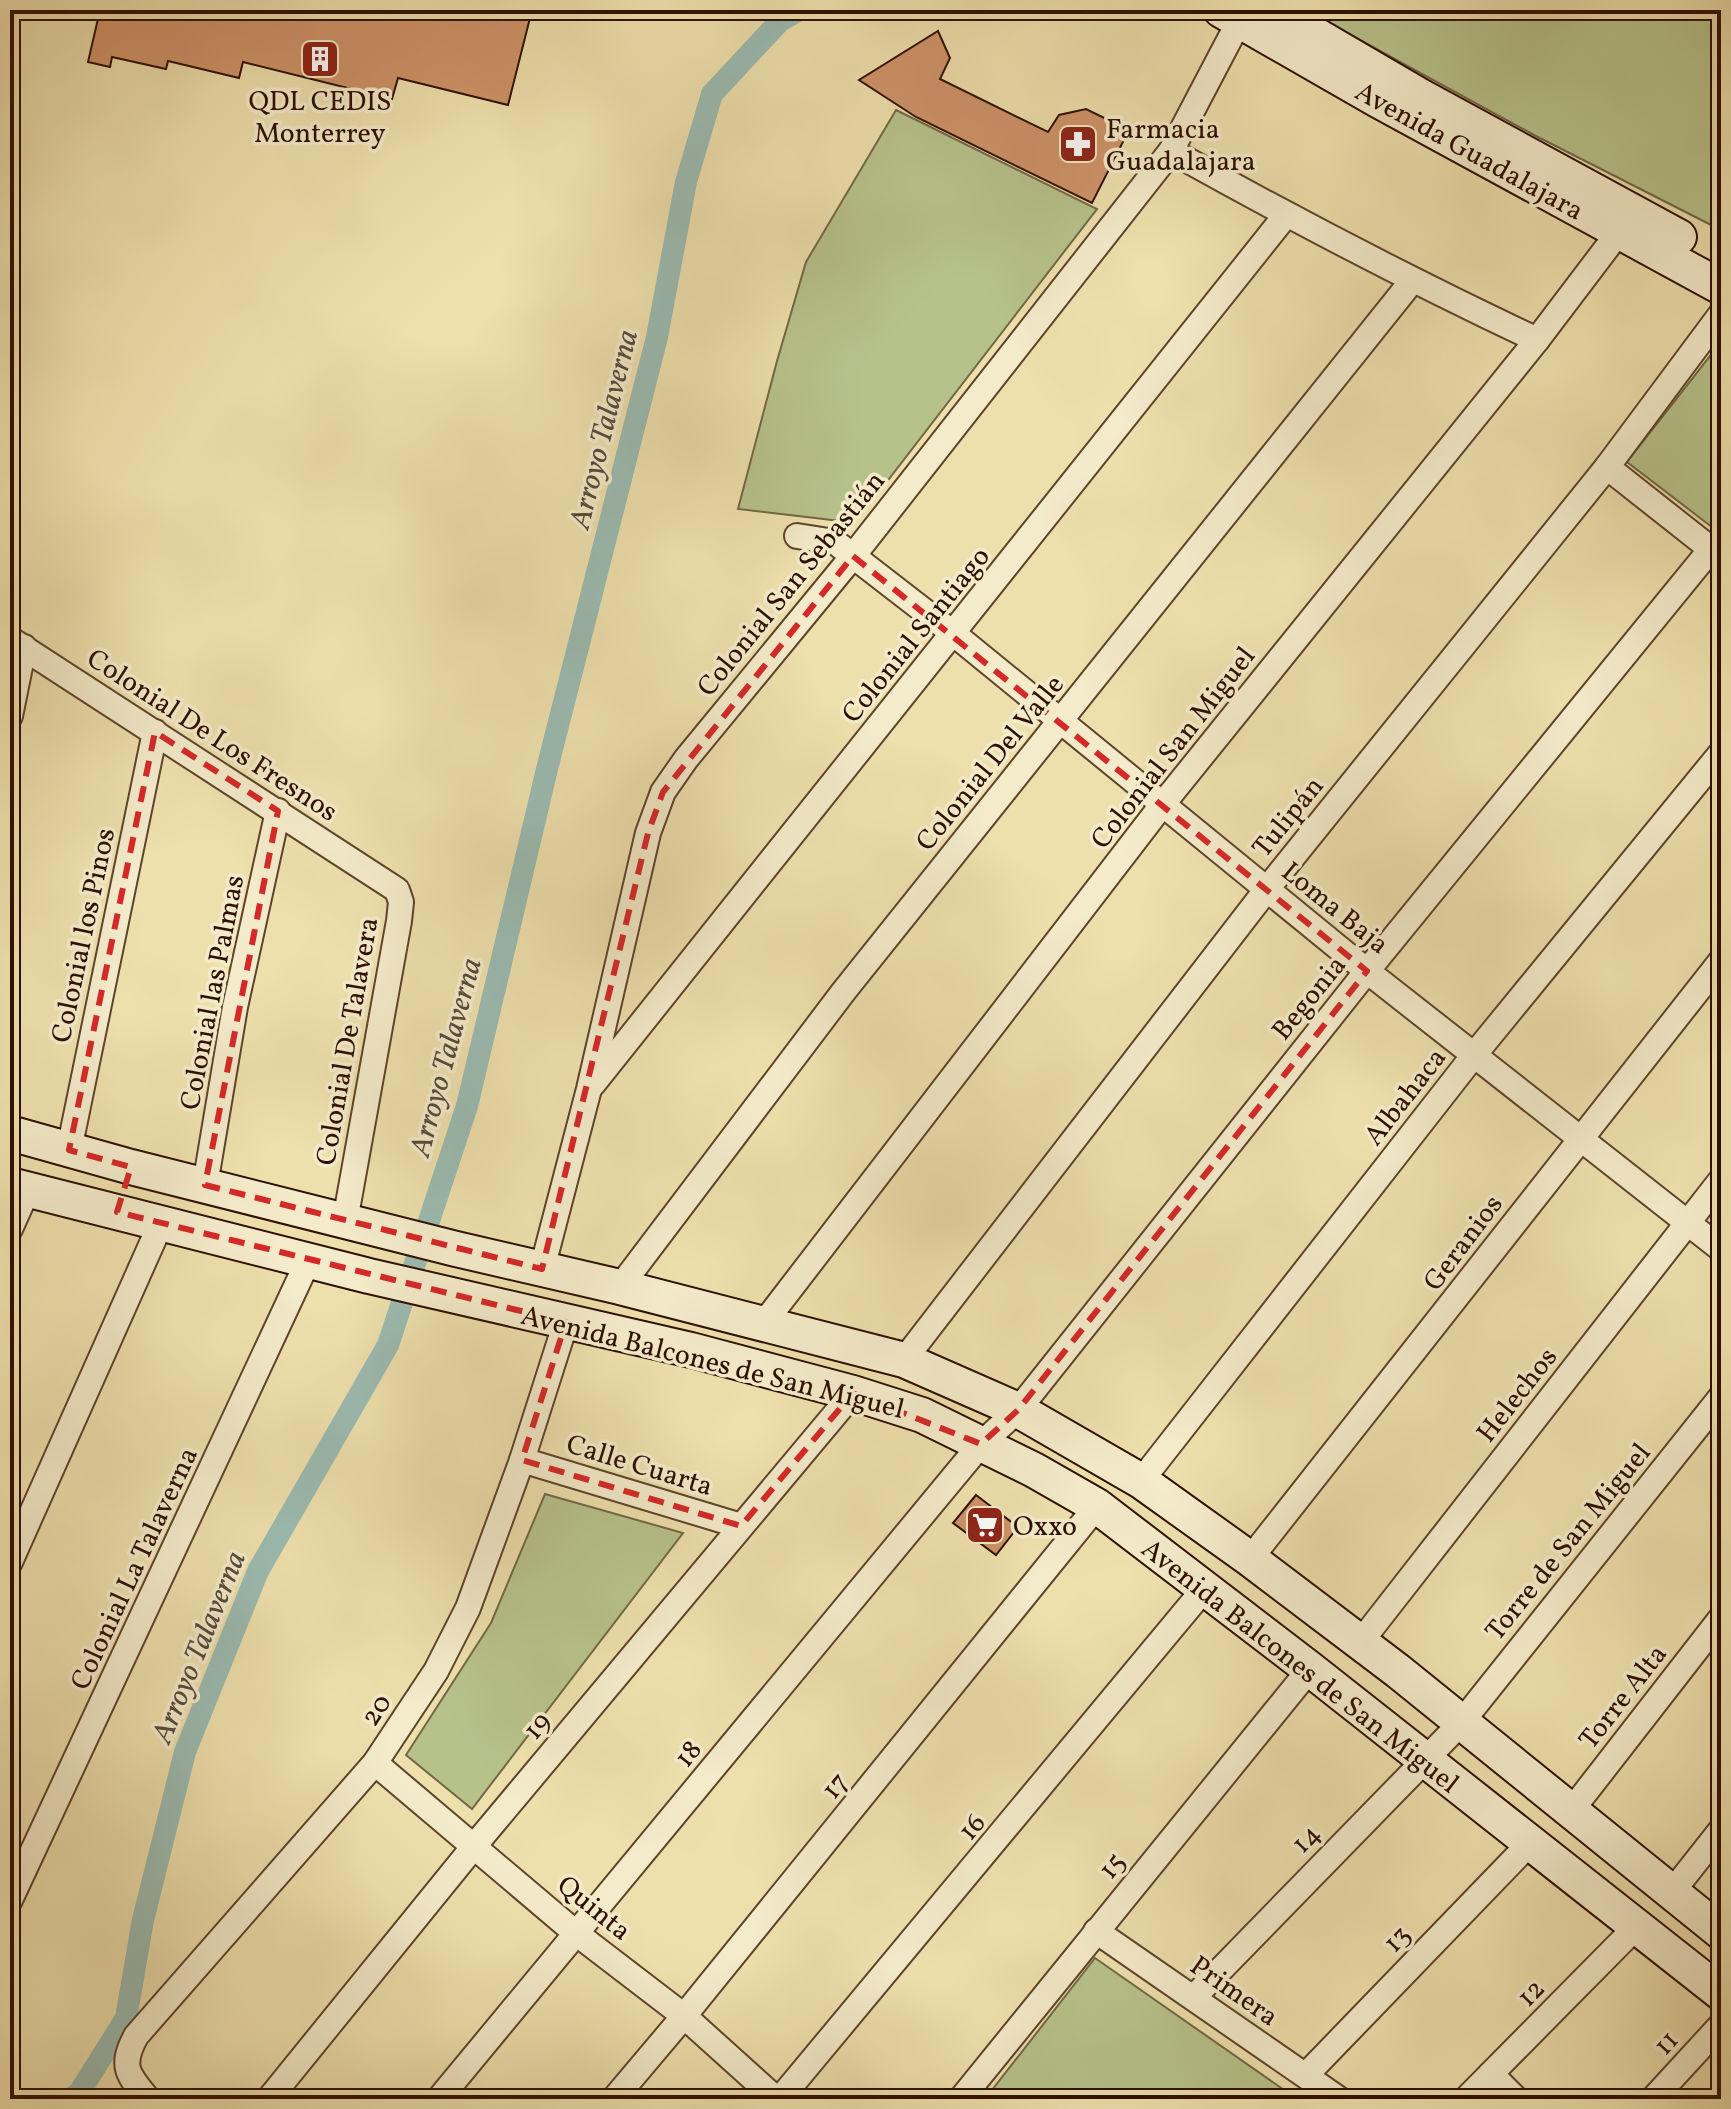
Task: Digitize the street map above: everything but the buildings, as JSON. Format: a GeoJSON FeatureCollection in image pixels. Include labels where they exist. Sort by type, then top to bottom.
{"type":"FeatureCollection","features":[{"type":"Feature","properties":{"kind":"street","name":"Avenida Guadalajara"},"geometry":{"type":"LineString","coordinates":[[1273,10],[1627,222],[1721,287]]}},
{"type":"Feature","properties":{"kind":"street","name":"Avenida Guadalajara"},"geometry":{"type":"LineString","coordinates":[[1235,14],[1376,99],[1627,222],[1721,261]]}},
{"type":"Feature","properties":{"kind":"street","name":"Colonial San Sebastián"},"geometry":{"type":"LineString","coordinates":[[542,1269],[589,1089],[648,833],[663,792],[686,759],[853,556],[1171,151],[1235,14]]}},
{"type":"Feature","properties":{"kind":"street"},"geometry":{"type":"LineString","coordinates":[[1171,151],[1412,281],[1537,340]]}},
{"type":"Feature","properties":{"kind":"street","name":"Colonial Santiago"},"geometry":{"type":"LineString","coordinates":[[589,1089],[1286,215]]}},
{"type":"Feature","properties":{"kind":"street","name":"Colonial San Miguel"},"geometry":{"type":"LineString","coordinates":[[764,1323],[1162,805],[1537,340],[1627,222]]}},
{"type":"Feature","properties":{"kind":"street","name":"Colonial Del Valle"},"geometry":{"type":"LineString","coordinates":[[620,1287],[844,991],[1412,281]]}},
{"type":"Feature","properties":{"kind":"street","name":"Tulipán"},"geometry":{"type":"LineString","coordinates":[[904,1360],[1267,889],[1607,467],[1721,314]]}},
{"type":"Feature","properties":{"kind":"street"},"geometry":{"type":"LineString","coordinates":[[1607,467],[1716,553]]}},
{"type":"Feature","properties":{"kind":"street","name":"Loma Baja"},"geometry":{"type":"LineString","coordinates":[[797,536],[835,542],[954,634],[1367,971],[1721,1249]]}},
{"type":"Feature","properties":{"kind":"street","name":"Begonia"},"geometry":{"type":"LineString","coordinates":[[981,1444],[1018,1410],[1367,971],[1716,553]]}},
{"type":"Feature","properties":{"kind":"street"},"geometry":{"type":"LineString","coordinates":[[10,716],[17,643]]}},
{"type":"Feature","properties":{"kind":"street","name":"Colonial De Los Fresnos"},"geometry":{"type":"LineString","coordinates":[[17,643],[383,879]]}},
{"type":"Feature","properties":{"kind":"street","name":"Colonial los Pinos"},"geometry":{"type":"LineString","coordinates":[[69,1150],[155,732]]}},
{"type":"Feature","properties":{"kind":"street","name":"Albahaca"},"geometry":{"type":"LineString","coordinates":[[1141,1481],[1474,1055],[1721,753]]}},
{"type":"Feature","properties":{"kind":"street","name":"Colonial las Palmas"},"geometry":{"type":"LineString","coordinates":[[205,1185],[235,1007],[278,811]]}},
{"type":"Feature","properties":{"kind":"street","name":"Colonial De Talavera"},"geometry":{"type":"LineString","coordinates":[[357,1224],[401,902],[397,890],[383,879]]}},
{"type":"Feature","properties":{"kind":"street","name":"Geranios"},"geometry":{"type":"LineString","coordinates":[[1250,1559],[1721,961]]}},
{"type":"Feature","properties":{"kind":"street","name":"Avenida Balcones de San Miguel"},"geometry":{"type":"LineString","coordinates":[[10,1133],[131,1167],[904,1360],[1018,1410],[1141,1481],[1250,1559],[1461,1723],[1721,1932]]}},
{"type":"Feature","properties":{"kind":"street"},"geometry":{"type":"LineString","coordinates":[[117,1212],[131,1167]]}},
{"type":"Feature","properties":{"kind":"street","name":"Helechos"},"geometry":{"type":"LineString","coordinates":[[1359,1644],[1721,1180]]}},
{"type":"Feature","properties":{"kind":"street"},"geometry":{"type":"LineString","coordinates":[[10,1229],[19,1187]]}},
{"type":"Feature","properties":{"kind":"street","name":"Avenida Balcones de San Miguel"},"geometry":{"type":"LineString","coordinates":[[19,1187],[369,1276],[691,1350],[853,1393],[922,1415],[1097,1506],[1310,1669],[1721,1993]]}},
{"type":"Feature","properties":{"kind":"street"},"geometry":{"type":"LineString","coordinates":[[10,1562],[161,1223]]}},
{"type":"Feature","properties":{"kind":"street","name":"Colonial La Talaverna"},"geometry":{"type":"LineString","coordinates":[[11,1895],[308,1261]]}},
{"type":"Feature","properties":{"kind":"street","name":"20"},"geometry":{"type":"LineString","coordinates":[[148,2099],[132,2080],[126,2065],[127,2053],[136,2036],[375,1763],[436,1671],[468,1608],[522,1460],[566,1322]]}},
{"type":"Feature","properties":{"kind":"street","name":"19"},"geometry":{"type":"LineString","coordinates":[[269,2099],[475,1845],[853,1393]]}},
{"type":"Feature","properties":{"kind":"street","name":"Torre de San Miguel"},"geometry":{"type":"LineString","coordinates":[[1461,1723],[1721,1397]]}},
{"type":"Feature","properties":{"kind":"street","name":"18"},"geometry":{"type":"LineString","coordinates":[[439,2099],[981,1444]]}},
{"type":"Feature","properties":{"kind":"street","name":"Calle Cuarta"},"geometry":{"type":"LineString","coordinates":[[522,1460],[741,1526]]}},
{"type":"Feature","properties":{"kind":"street","name":"17"},"geometry":{"type":"LineString","coordinates":[[614,2099],[1097,1506]]}},
{"type":"Feature","properties":{"kind":"street","name":"16"},"geometry":{"type":"LineString","coordinates":[[778,2099],[996,1843],[1205,1588]]}},
{"type":"Feature","properties":{"kind":"street","name":"Torre Alta"},"geometry":{"type":"LineString","coordinates":[[1571,1811],[1721,1618]]}},
{"type":"Feature","properties":{"kind":"street","name":"15"},"geometry":{"type":"LineString","coordinates":[[961,2099],[1310,1669]]}},
{"type":"Feature","properties":{"kind":"street","name":"14"},"geometry":{"type":"LineString","coordinates":[[1194,1997],[1461,1723]]}},
{"type":"Feature","properties":{"kind":"street","name":"Quinta"},"geometry":{"type":"LineString","coordinates":[[375,1763],[577,1934],[684,2016],[778,2099]]}},
{"type":"Feature","properties":{"kind":"street"},"geometry":{"type":"LineString","coordinates":[[1672,1892],[1721,1830]]}},
{"type":"Feature","properties":{"kind":"street","name":"13"},"geometry":{"type":"LineString","coordinates":[[1306,2075],[1529,1844]]}},
{"type":"Feature","properties":{"kind":"street","name":"12"},"geometry":{"type":"LineString","coordinates":[[1466,2099],[1636,1927]]}},
{"type":"Feature","properties":{"kind":"street","name":"Primera"},"geometry":{"type":"LineString","coordinates":[[1096,1931],[1339,2099]]}},
{"type":"Feature","properties":{"kind":"street","name":"11"},"geometry":{"type":"LineString","coordinates":[[1653,2099],[1721,2025]]}},
{"type":"Feature","properties":{"kind":"street"},"geometry":{"type":"LineString","coordinates":[[1491,2074],[1516,2099]]}},
{"type":"Feature","properties":{"kind":"highlighted area"},"geometry":{"type":"Polygon","coordinates":[[[853,556],[1367,971],[1018,1410],[981,1444],[853,1393],[741,1526],[522,1460],[566,1322],[117,1212],[131,1167],[69,1150],[155,732],[278,811],[205,1185],[542,1269],[648,833],[663,792],[853,556]]]}},
{"type":"Feature","properties":{"kind":"green space"},"geometry":{"type":"Polygon","coordinates":[[[1305,10],[1721,10],[1721,230],[1536,136],[1305,10]]]}},
{"type":"Feature","properties":{"kind":"green space"},"geometry":{"type":"Polygon","coordinates":[[[896,110],[1097,209],[862,514],[840,521],[738,509],[806,262],[896,110]]]}},
{"type":"Feature","properties":{"kind":"green space"},"geometry":{"type":"Polygon","coordinates":[[[1721,342],[1721,534],[1627,462],[1721,342]]]}},
{"type":"Feature","properties":{"kind":"green space"},"geometry":{"type":"Polygon","coordinates":[[[545,1494],[683,1533],[472,1809],[406,1755],[491,1623],[545,1494]]]}},
{"type":"Feature","properties":{"kind":"green space"},"geometry":{"type":"Polygon","coordinates":[[[1095,1958],[1297,2099],[985,2099],[1095,1958]]]}},
{"type":"Feature","properties":{"kind":"waterway","name":"Arroyo Talaverna"},"geometry":{"type":"LineString","coordinates":[[70,2099],[79,2093],[126,2018],[143,1920],[185,1752],[258,1571],[388,1345],[467,1106],[547,769],[657,337],[686,182],[712,94],[780,21],[799,10]]}},
{"type":"Feature","properties":{"kind":"place","name":"QDL CEDIS Monterrey"},"geometry":{"type":"Point","coordinates":[320,59]}},
{"type":"Feature","properties":{"kind":"place","name":"Farmacia Guadalajara"},"geometry":{"type":"Point","coordinates":[1078,144]}},
{"type":"Feature","properties":{"kind":"place","name":"Oxxo"},"geometry":{"type":"Point","coordinates":[985,1525]}}]}
